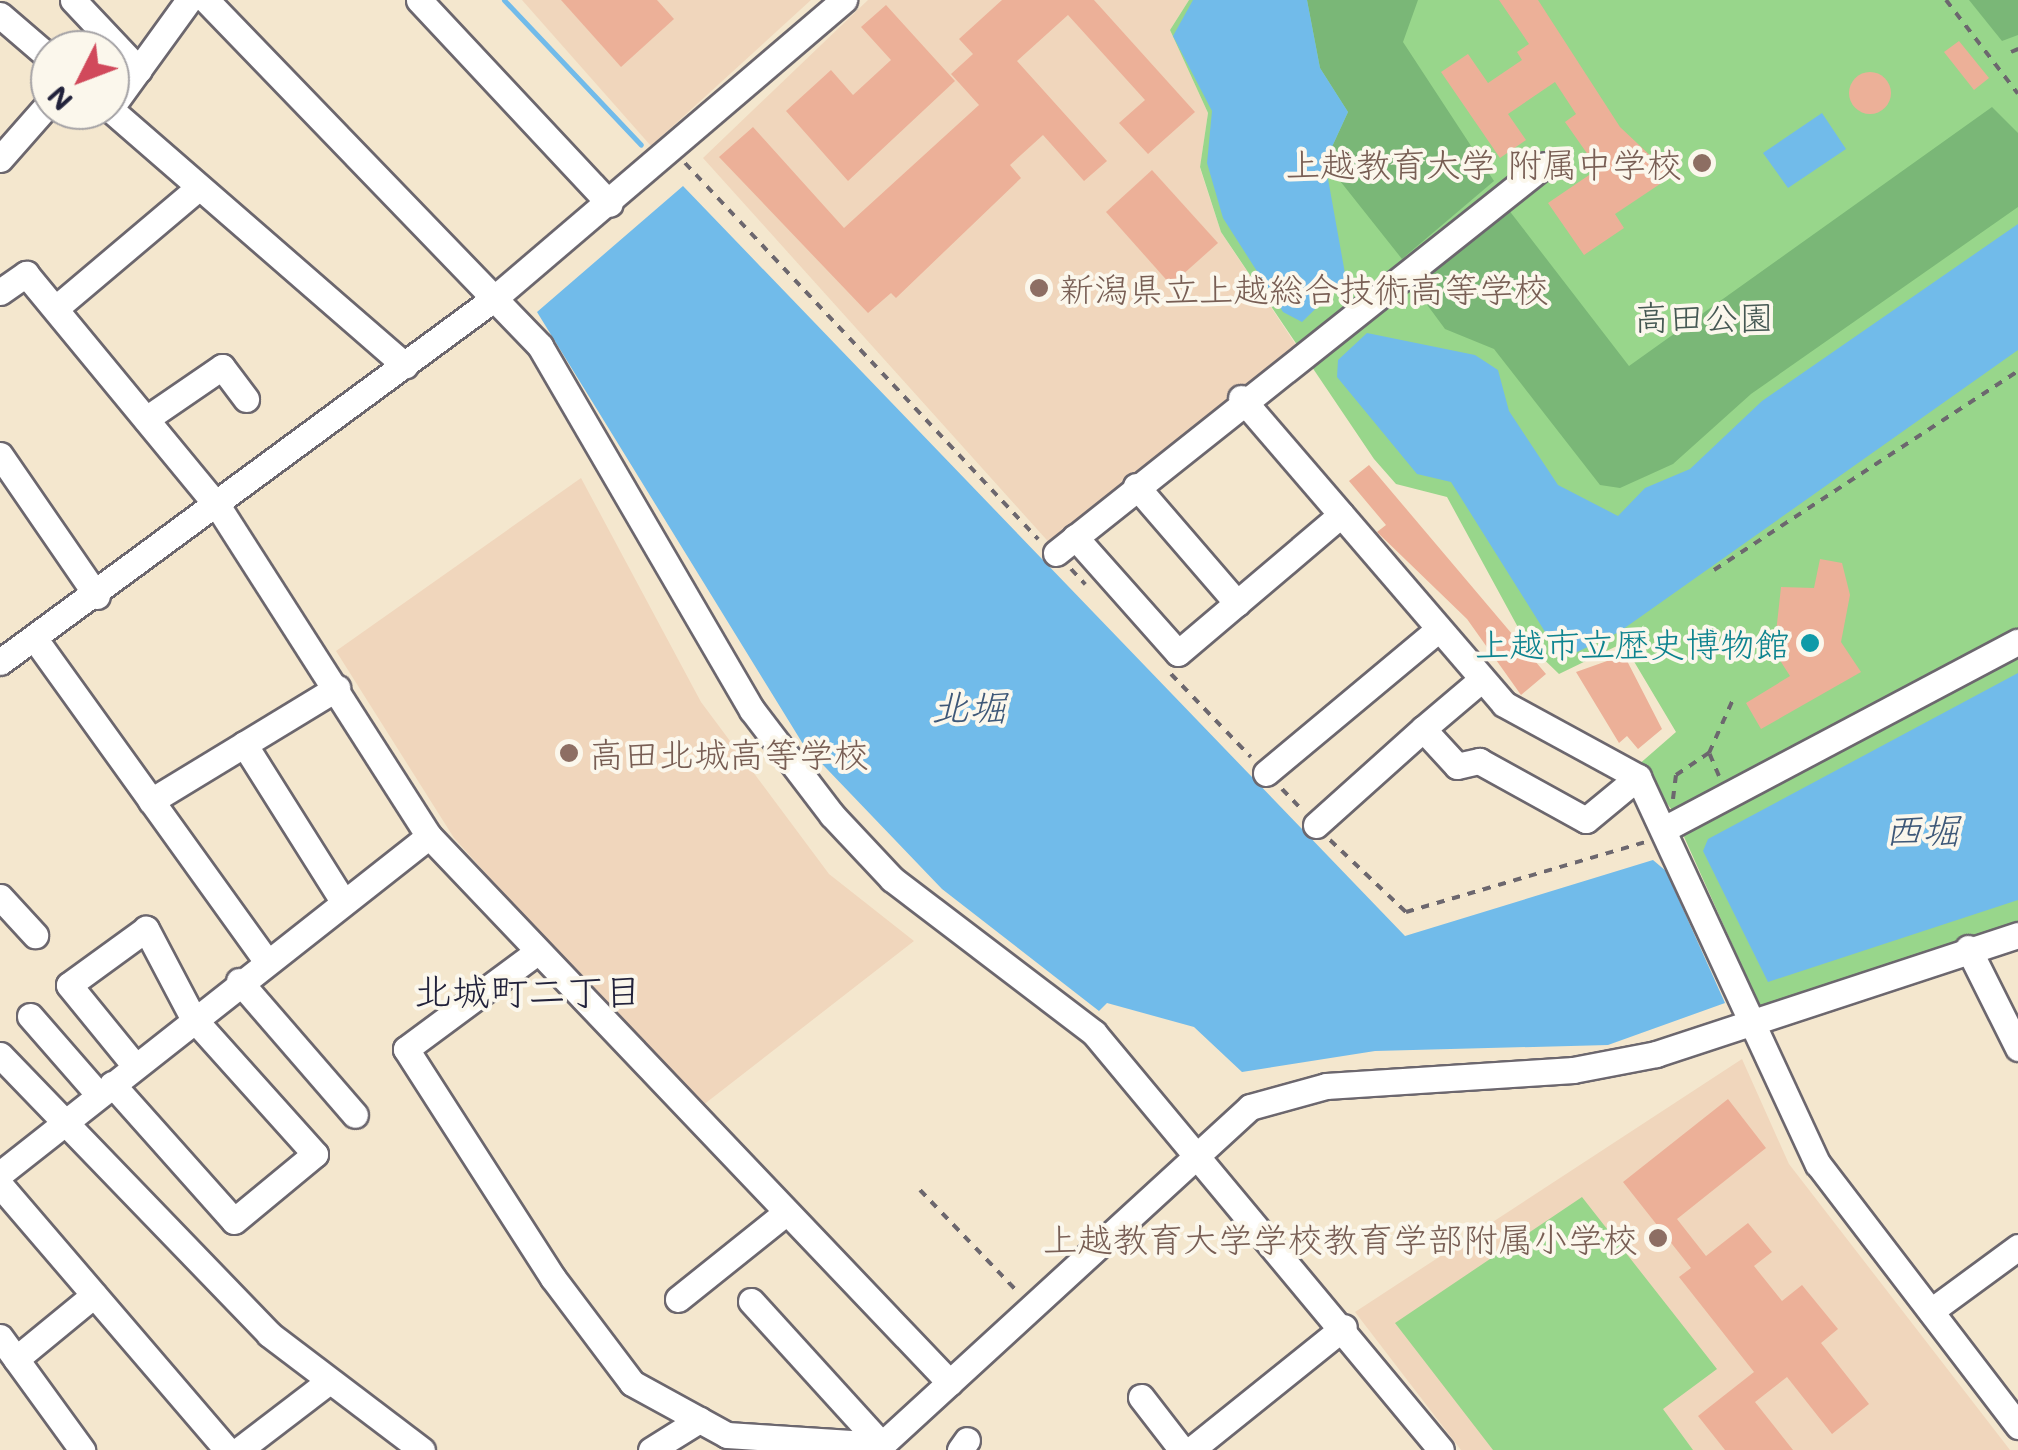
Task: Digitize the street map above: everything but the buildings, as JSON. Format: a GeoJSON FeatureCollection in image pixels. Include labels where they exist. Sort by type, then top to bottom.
{"type":"FeatureCollection","features":[{"type":"Feature","properties":{"kind":"street"},"geometry":{"type":"LineString","coordinates":[[73,0],[139,70]]}},
{"type":"Feature","properties":{"kind":"street"},"geometry":{"type":"LineString","coordinates":[[130,82],[189,0]]}},
{"type":"Feature","properties":{"kind":"street"},"geometry":{"type":"LineString","coordinates":[[206,0],[540,346],[752,710],[832,815],[892,879],[1094,1034],[1204,1154],[1441,1450]]}},
{"type":"Feature","properties":{"kind":"street"},"geometry":{"type":"LineString","coordinates":[[419,0],[610,204]]}},
{"type":"Feature","properties":{"kind":"street"},"geometry":{"type":"LineString","coordinates":[[0,662],[219,508],[496,297],[610,204],[844,0]]}},
{"type":"Feature","properties":{"kind":"street"},"geometry":{"type":"LineString","coordinates":[[0,15],[30,41]]}},
{"type":"Feature","properties":{"kind":"street"},"geometry":{"type":"LineString","coordinates":[[0,158],[30,124]]}},
{"type":"Feature","properties":{"kind":"street"},"geometry":{"type":"LineString","coordinates":[[130,127],[405,364]]}},
{"type":"Feature","properties":{"kind":"street"},"geometry":{"type":"LineString","coordinates":[[1341,514],[1178,653],[1065,545],[1240,398],[1544,165]]}},
{"type":"Feature","properties":{"kind":"street"},"geometry":{"type":"LineString","coordinates":[[56,308],[198,188]]}},
{"type":"Feature","properties":{"kind":"street"},"geometry":{"type":"LineString","coordinates":[[0,292],[26,274],[219,508],[429,836],[533,954],[950,1383]]}},
{"type":"Feature","properties":{"kind":"street"},"geometry":{"type":"LineString","coordinates":[[146,419],[222,367],[246,398]]}},
{"type":"Feature","properties":{"kind":"street"},"geometry":{"type":"LineString","coordinates":[[1240,398],[1509,707],[1638,777],[1670,819],[1818,1164],[2018,1426]]}},
{"type":"Feature","properties":{"kind":"street"},"geometry":{"type":"LineString","coordinates":[[0,455],[98,596]]}},
{"type":"Feature","properties":{"kind":"street"},"geometry":{"type":"LineString","coordinates":[[1136,486],[1237,603]]}},
{"type":"Feature","properties":{"kind":"street"},"geometry":{"type":"LineString","coordinates":[[1266,773],[1439,629]]}},
{"type":"Feature","properties":{"kind":"street"},"geometry":{"type":"LineString","coordinates":[[34,639],[266,960]]}},
{"type":"Feature","properties":{"kind":"street"},"geometry":{"type":"LineString","coordinates":[[1670,819],[2018,642]]}},
{"type":"Feature","properties":{"kind":"street"},"geometry":{"type":"LineString","coordinates":[[1316,824],[1482,679]]}},
{"type":"Feature","properties":{"kind":"street"},"geometry":{"type":"LineString","coordinates":[[151,800],[337,688]]}},
{"type":"Feature","properties":{"kind":"street"},"geometry":{"type":"LineString","coordinates":[[1423,729],[1457,766],[1479,761],[1586,820],[1638,777]]}},
{"type":"Feature","properties":{"kind":"street"},"geometry":{"type":"LineString","coordinates":[[244,744],[343,901]]}},
{"type":"Feature","properties":{"kind":"street"},"geometry":{"type":"LineString","coordinates":[[0,1174],[239,981],[429,836]]}},
{"type":"Feature","properties":{"kind":"street"},"geometry":{"type":"LineString","coordinates":[[0,897],[36,936]]}},
{"type":"Feature","properties":{"kind":"street"},"geometry":{"type":"LineString","coordinates":[[30,1016],[234,1221],[315,1154],[193,1018],[146,929],[69,985],[134,1066]]}},
{"type":"Feature","properties":{"kind":"street"},"geometry":{"type":"LineString","coordinates":[[533,954],[412,1036],[409,1059],[632,1383],[728,1435],[879,1448],[1204,1154],[1242,1111],[1311,1088],[1573,1070],[1756,1022],[1968,948],[2018,935]]}},
{"type":"Feature","properties":{"kind":"street"},"geometry":{"type":"LineString","coordinates":[[1968,948],[2018,1048]]}},
{"type":"Feature","properties":{"kind":"street"},"geometry":{"type":"LineString","coordinates":[[239,981],[355,1114]]}},
{"type":"Feature","properties":{"kind":"street"},"geometry":{"type":"LineString","coordinates":[[0,1055],[269,1334],[422,1450]]}},
{"type":"Feature","properties":{"kind":"street"},"geometry":{"type":"LineString","coordinates":[[0,1185],[227,1450]]}},
{"type":"Feature","properties":{"kind":"street"},"geometry":{"type":"LineString","coordinates":[[678,1299],[784,1215]]}},
{"type":"Feature","properties":{"kind":"street"},"geometry":{"type":"LineString","coordinates":[[1931,1311],[2018,1247]]}},
{"type":"Feature","properties":{"kind":"street"},"geometry":{"type":"LineString","coordinates":[[16,1359],[94,1295]]}},
{"type":"Feature","properties":{"kind":"street"},"geometry":{"type":"LineString","coordinates":[[750,1301],[879,1448]]}},
{"type":"Feature","properties":{"kind":"street"},"geometry":{"type":"LineString","coordinates":[[1191,1450],[1344,1327]]}},
{"type":"Feature","properties":{"kind":"street"},"geometry":{"type":"LineString","coordinates":[[0,1337],[82,1450]]}},
{"type":"Feature","properties":{"kind":"street"},"geometry":{"type":"LineString","coordinates":[[239,1450],[328,1382]]}},
{"type":"Feature","properties":{"kind":"street"},"geometry":{"type":"LineString","coordinates":[[1142,1397],[1182,1450]]}},
{"type":"Feature","properties":{"kind":"street"},"geometry":{"type":"LineString","coordinates":[[652,1450],[699,1420]]}},
{"type":"Feature","properties":{"kind":"path"},"geometry":{"type":"LineString","coordinates":[[1946,0],[2018,94]]}},
{"type":"Feature","properties":{"kind":"path"},"geometry":{"type":"LineString","coordinates":[[2011,52],[2018,49]]}},
{"type":"Feature","properties":{"kind":"path"},"geometry":{"type":"LineString","coordinates":[[686,164],[1065,545]]}},
{"type":"Feature","properties":{"kind":"path"},"geometry":{"type":"LineString","coordinates":[[1714,570],[2018,371]]}},
{"type":"Feature","properties":{"kind":"path"},"geometry":{"type":"LineString","coordinates":[[1670,819],[1676,775],[1709,754],[1734,698]]}},
{"type":"Feature","properties":{"kind":"path"},"geometry":{"type":"LineString","coordinates":[[1709,754],[1724,785]]}},
{"type":"Feature","properties":{"kind":"path"},"geometry":{"type":"LineString","coordinates":[[920,1190],[1033,1308]]}},
{"type":"Feature","properties":{"kind":"shaded area"},"geometry":{"type":"Polygon","coordinates":[[[522,0],[811,0],[651,146],[522,0]]]}},
{"type":"Feature","properties":{"kind":"shaded area","name":"新潟県立上越総合技術高等学校"},"geometry":{"type":"Polygon","coordinates":[[[868,0],[1189,0],[1170,30],[1208,113],[1200,168],[1221,232],[1296,345],[1054,548],[703,158],[868,0]]]}},
{"type":"Feature","properties":{"kind":"shaded area","name":"高田北城高等学校"},"geometry":{"type":"Polygon","coordinates":[[[581,478],[701,702],[829,874],[914,941],[698,1109],[454,838],[336,651],[581,478]]]}},
{"type":"Feature","properties":{"kind":"shaded area","name":"上越教育大学学校教育学部附属小学校"},"geometry":{"type":"Polygon","coordinates":[[[1742,1059],[1789,1164],[2010,1450],[1461,1450],[1355,1312],[1742,1059]]]}},
{"type":"Feature","properties":{"kind":"green space","name":"高田公園"},"geometry":{"type":"Polygon","coordinates":[[[1189,0],[2018,0],[2018,927],[1763,1013],[1672,810],[1637,766],[1676,732],[1623,643],[1559,674],[1526,642],[1447,497],[1396,484],[1374,459],[1221,232],[1200,167],[1208,113],[1170,30],[1189,0]]]}},
{"type":"Feature","properties":{"kind":"green space"},"geometry":{"type":"Polygon","coordinates":[[[1307,0],[1418,0],[1403,42],[1494,181],[1402,259],[1325,162],[1348,112],[1320,68],[1307,0]]]}},
{"type":"Feature","properties":{"kind":"green space"},"geometry":{"type":"Polygon","coordinates":[[[1969,0],[2018,0],[2018,35],[2002,41],[1969,0]]]}},
{"type":"Feature","properties":{"kind":"green space"},"geometry":{"type":"Polygon","coordinates":[[[1992,107],[2018,133],[2018,207],[1751,394],[1673,464],[1620,488],[1600,485],[1494,349],[1445,329],[1414,287],[1508,209],[1629,366],[1992,107]]]}},
{"type":"Feature","properties":{"kind":"green space"},"geometry":{"type":"Polygon","coordinates":[[[1582,1197],[1717,1369],[1663,1409],[1693,1450],[1493,1450],[1395,1323],[1582,1197]]]}},
{"type":"Feature","properties":{"kind":"water"},"geometry":{"type":"Polygon","coordinates":[[[1193,0],[1307,0],[1320,68],[1348,112],[1325,162],[1346,279],[1302,322],[1283,312],[1223,218],[1207,163],[1212,111],[1173,36],[1193,0]]]}},
{"type":"Feature","properties":{"kind":"water"},"geometry":{"type":"Polygon","coordinates":[[[1822,113],[1846,149],[1788,188],[1763,153],[1822,113]]]}},
{"type":"Feature","properties":{"kind":"water","name":"北堀"},"geometry":{"type":"Polygon","coordinates":[[[683,186],[1405,936],[1653,860],[1666,871],[1725,1003],[1608,1045],[1375,1051],[1242,1072],[1194,1027],[1107,1003],[1099,1011],[942,889],[803,744],[537,312],[683,186]]]}},
{"type":"Feature","properties":{"kind":"water"},"geometry":{"type":"Polygon","coordinates":[[[2018,224],[2018,350],[1619,632],[1573,654],[1547,635],[1451,482],[1417,474],[1337,377],[1338,360],[1367,333],[1475,355],[1498,370],[1509,411],[1558,485],[1618,516],[1645,488],[1690,469],[1762,401],[2018,224]]]}},
{"type":"Feature","properties":{"kind":"water","name":"西堀"},"geometry":{"type":"Polygon","coordinates":[[[2018,673],[2018,900],[1768,982],[1703,851],[1708,839],[2018,673]]]}},
{"type":"Feature","properties":{"kind":"waterway"},"geometry":{"type":"LineString","coordinates":[[504,0],[641,145]]}},
{"type":"Feature","properties":{"kind":"place","name":"上越教育大学 附属中学校"},"geometry":{"type":"Point","coordinates":[1702,163]}},
{"type":"Feature","properties":{"kind":"place","name":"新潟県立上越総合技術高等学校"},"geometry":{"type":"Point","coordinates":[1039,288]}},
{"type":"Feature","properties":{"kind":"place","name":"上越市立歴史博物館"},"geometry":{"type":"Point","coordinates":[1810,643]}},
{"type":"Feature","properties":{"kind":"place","name":"高田北城高等学校"},"geometry":{"type":"Point","coordinates":[569,753]}},
{"type":"Feature","properties":{"kind":"place","name":"上越教育大学学校教育学部附属小学校"},"geometry":{"type":"Point","coordinates":[1658,1238]}},
{"type":"Feature","properties":{"kind":"district","name":"北城町二丁目"},"geometry":{"type":"Point","coordinates":[528,991]}}]}
